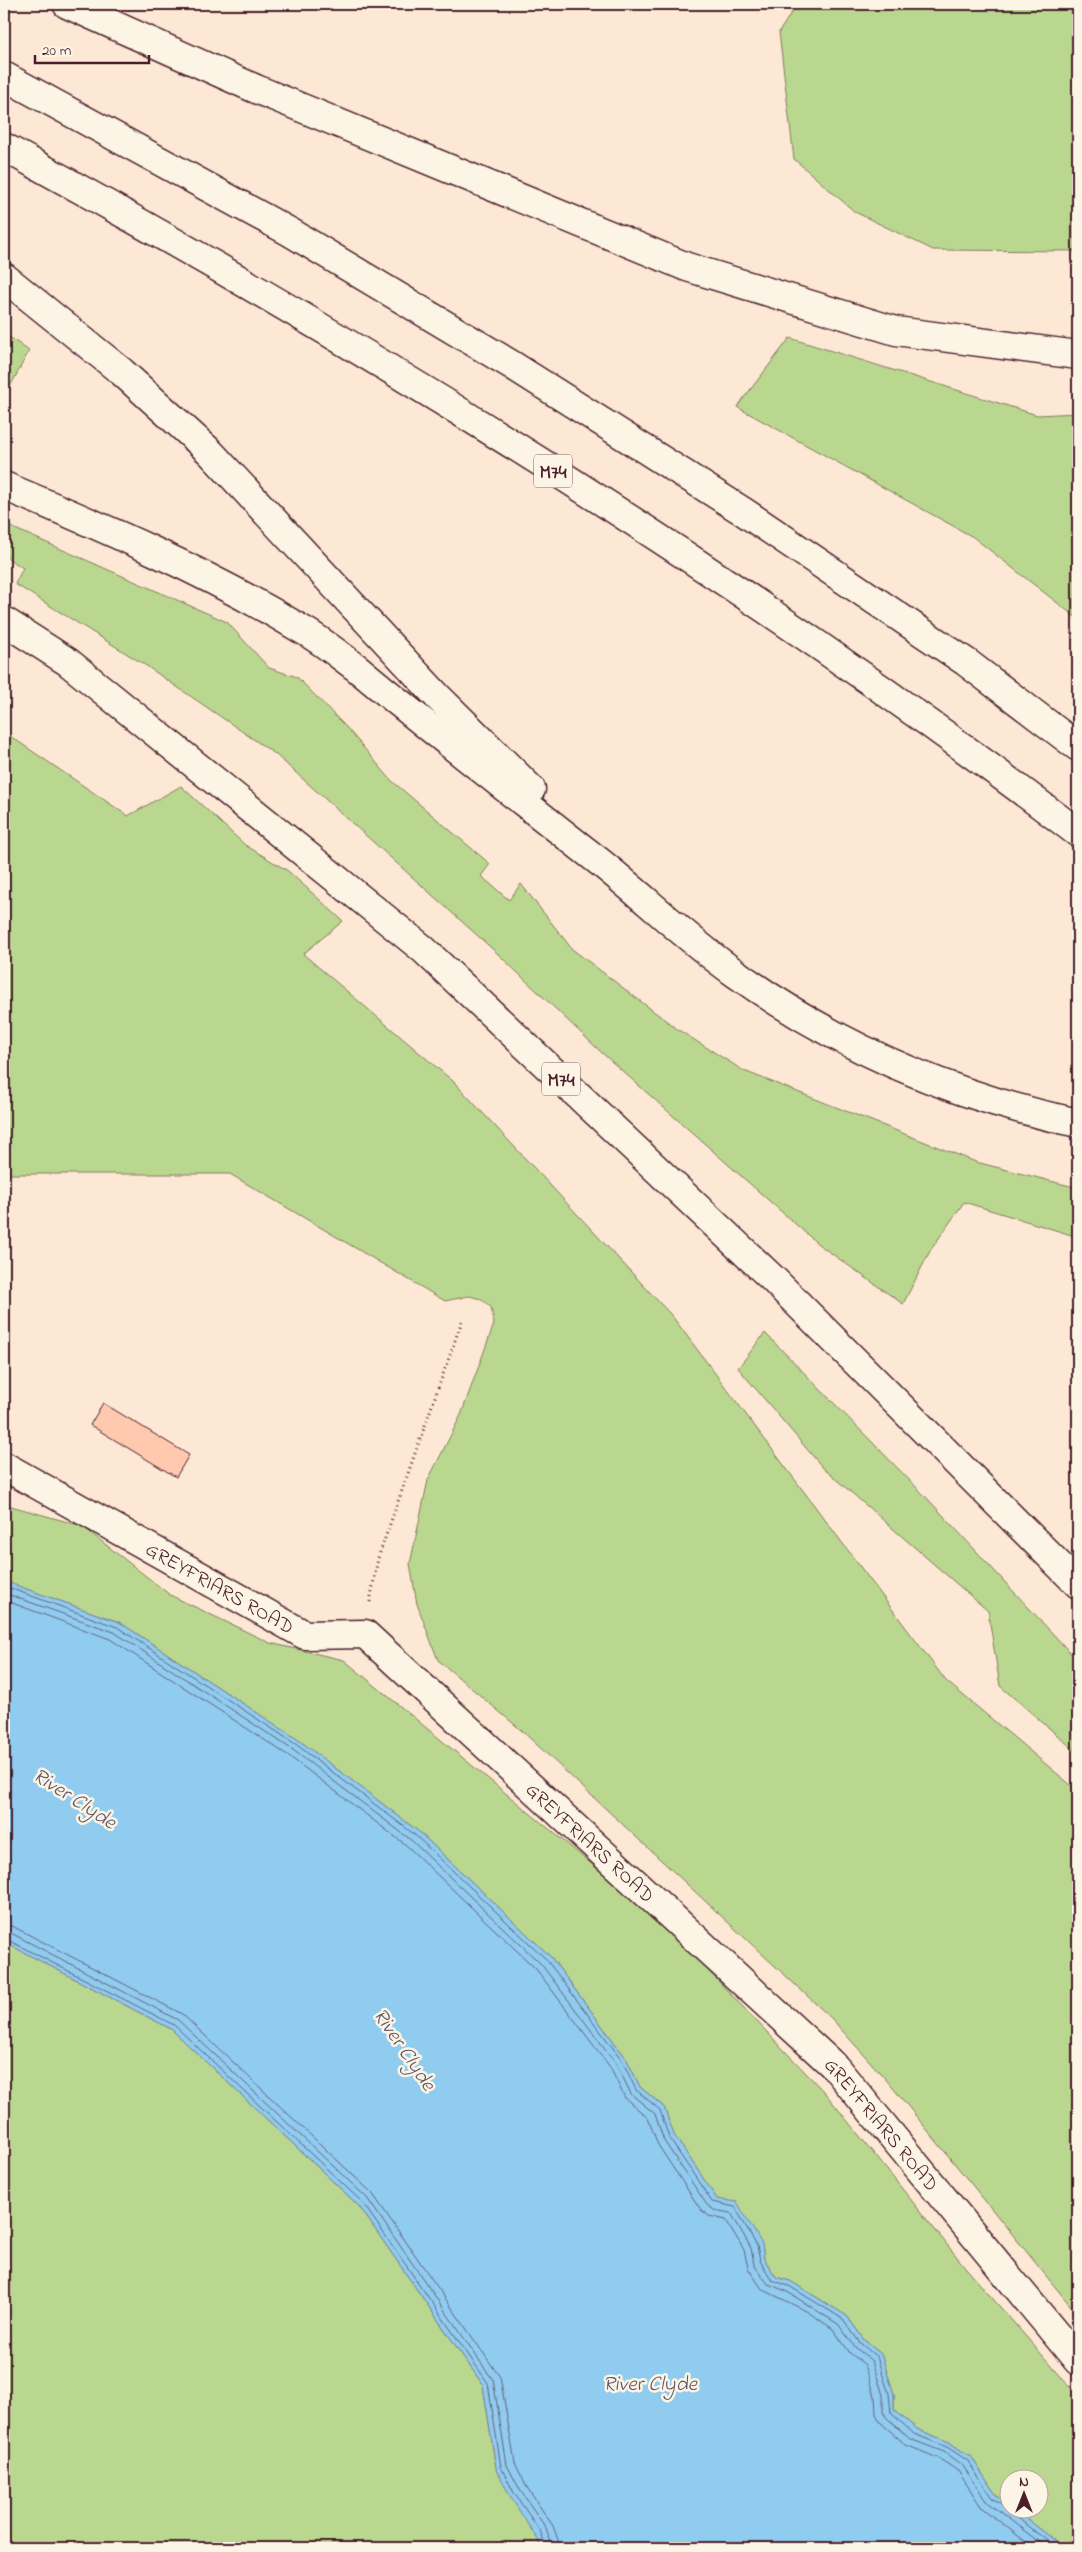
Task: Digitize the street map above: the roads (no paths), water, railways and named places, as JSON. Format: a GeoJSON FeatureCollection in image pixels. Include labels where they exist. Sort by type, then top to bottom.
{"type":"FeatureCollection","features":[{"type":"Feature","properties":{"kind":"main road"},"geometry":{"type":"LineString","coordinates":[[67,4],[256,89],[687,267],[896,331],[1078,355]]}},
{"type":"Feature","properties":{"kind":"main road"},"geometry":{"type":"LineString","coordinates":[[4,76],[290,232],[521,370],[769,528],[966,662],[1078,747]]}},
{"type":"Feature","properties":{"kind":"main road","name":"M74"},"geometry":{"type":"LineString","coordinates":[[4,147],[147,226],[306,318],[710,570],[1078,833]]}},
{"type":"Feature","properties":{"kind":"main road"},"geometry":{"type":"LineString","coordinates":[[4,277],[122,372],[210,452],[438,697],[630,886]]}},
{"type":"Feature","properties":{"kind":"main road"},"geometry":{"type":"LineString","coordinates":[[4,486],[86,520],[204,576],[302,629],[358,668],[630,886],[735,973],[808,1021],[876,1056],[943,1085],[1023,1111],[1078,1123]]}},
{"type":"Feature","properties":{"kind":"main road","name":"M74"},"geometry":{"type":"LineString","coordinates":[[4,621],[68,662],[423,949],[772,1278],[1078,1584]]}},
{"type":"Feature","properties":{"kind":"main road","name":"GREYFRIARS ROAD"},"geometry":{"type":"LineString","coordinates":[[4,1466],[305,1635],[365,1634],[835,2067],[1078,2361]]}},
{"type":"Feature","properties":{"kind":"water","name":"River Clyde"},"geometry":{"type":"Polygon","coordinates":[[[4,1581],[119,1622],[300,1741],[418,1831],[550,1956],[626,2058],[640,2087],[664,2107],[674,2135],[717,2199],[737,2202],[762,2244],[764,2259],[776,2277],[790,2281],[847,2316],[864,2340],[881,2354],[894,2394],[894,2410],[917,2429],[949,2442],[972,2458],[996,2495],[1000,2498],[1000,2520],[1028,2520],[1065,2548],[543,2548],[510,2496],[496,2468],[483,2385],[359,2206],[171,2029],[4,1942],[4,1581]]]}}]}
